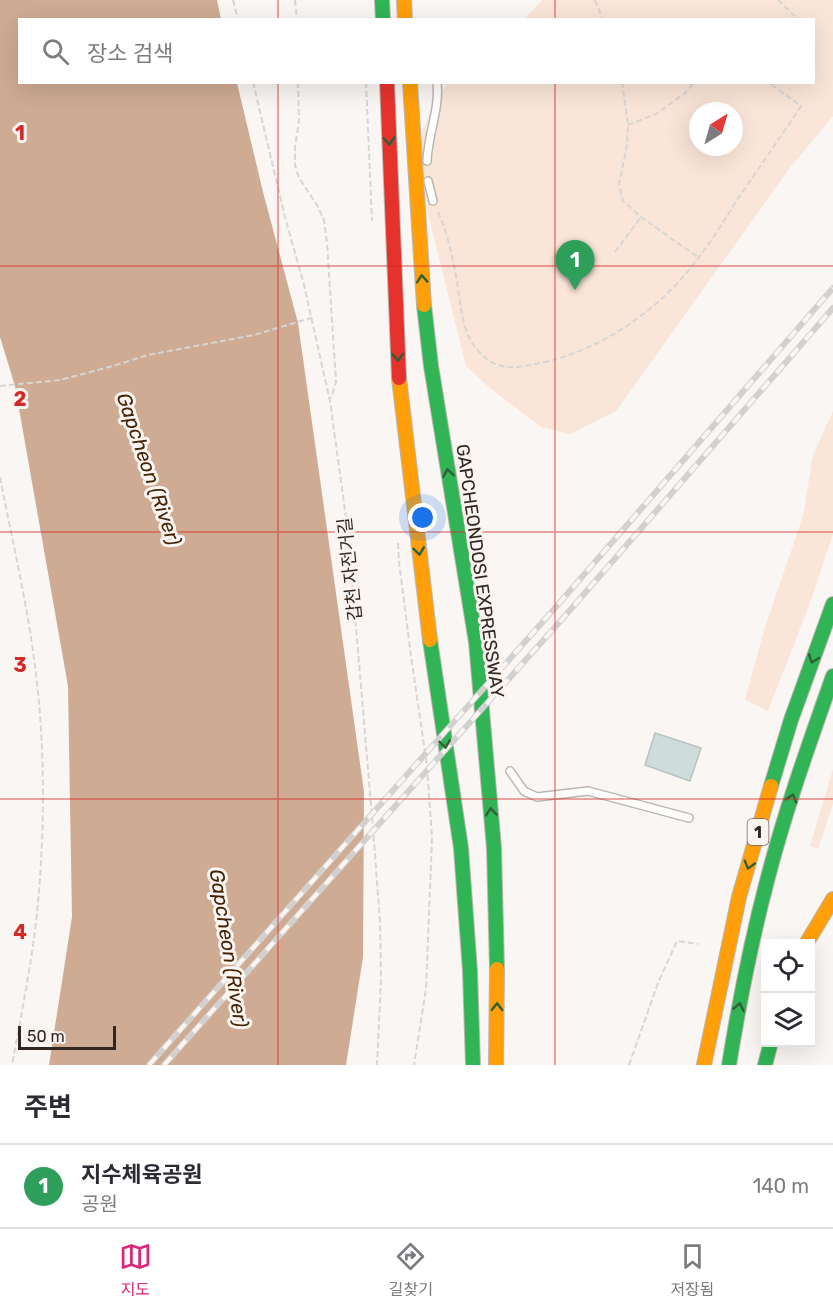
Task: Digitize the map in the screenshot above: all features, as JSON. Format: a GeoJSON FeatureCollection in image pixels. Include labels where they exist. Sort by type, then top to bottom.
{"type":"FeatureCollection","features":[{"type":"Feature","properties":{"kind":"highway"},"geometry":{"type":"LineString","coordinates":[[382,0],[383,18]]}},
{"type":"Feature","properties":{"kind":"highway"},"geometry":{"type":"LineString","coordinates":[[404,0],[405,18]]}},
{"type":"Feature","properties":{"kind":"highway"},"geometry":{"type":"LineString","coordinates":[[387,84],[398,369],[432,655],[460,848],[470,971],[473,1065]]}},
{"type":"Feature","properties":{"kind":"highway","name":"GAPCHEONDOSI EXPRESSWAY"},"geometry":{"type":"LineString","coordinates":[[410,84],[423,293],[431,366],[476,642],[493,838],[497,973],[496,1065]]}},
{"type":"Feature","properties":{"kind":"highway","name":"1"},"geometry":{"type":"LineString","coordinates":[[704,1065],[740,897],[791,720],[833,604]]}},
{"type":"Feature","properties":{"kind":"highway","name":"1"},"geometry":{"type":"LineString","coordinates":[[729,1065],[747,966],[768,879],[804,759],[833,676]]}},
{"type":"Feature","properties":{"kind":"highway"},"geometry":{"type":"LineString","coordinates":[[809,939],[833,899]]}},
{"type":"Feature","properties":{"kind":"highway"},"geometry":{"type":"LineString","coordinates":[[765,1065],[770,1047]]}},
{"type":"Feature","properties":{"kind":"lane"},"geometry":{"type":"LineString","coordinates":[[427,165],[427,147],[438,101],[437,84]]}},
{"type":"Feature","properties":{"kind":"lane"},"geometry":{"type":"LineString","coordinates":[[427,175],[433,201]]}},
{"type":"Feature","properties":{"kind":"lane"},"geometry":{"type":"LineString","coordinates":[[510,771],[524,791],[537,797],[588,791],[689,818]]}},
{"type":"Feature","properties":{"kind":"path"},"geometry":{"type":"LineString","coordinates":[[233,0],[238,18]]}},
{"type":"Feature","properties":{"kind":"path"},"geometry":{"type":"LineString","coordinates":[[296,0],[297,18]]}},
{"type":"Feature","properties":{"kind":"path"},"geometry":{"type":"LineString","coordinates":[[595,0],[602,18]]}},
{"type":"Feature","properties":{"kind":"path"},"geometry":{"type":"LineString","coordinates":[[778,0],[797,18]]}},
{"type":"Feature","properties":{"kind":"path"},"geometry":{"type":"LineString","coordinates":[[253,84],[285,217],[304,285],[330,401]]}},
{"type":"Feature","properties":{"kind":"path","name":"갑천 자전거길"},"geometry":{"type":"LineString","coordinates":[[298,84],[299,120],[295,165],[299,178],[324,220],[327,243],[336,382],[330,401],[348,532],[380,922],[381,979],[377,1065]]}},
{"type":"Feature","properties":{"kind":"path"},"geometry":{"type":"LineString","coordinates":[[366,84],[372,228]]}},
{"type":"Feature","properties":{"kind":"path"},"geometry":{"type":"LineString","coordinates":[[622,84],[628,125],[627,145],[619,184],[623,201],[641,217],[699,258]]}},
{"type":"Feature","properties":{"kind":"path"},"geometry":{"type":"LineString","coordinates":[[628,125],[657,114],[684,94],[693,84]]}},
{"type":"Feature","properties":{"kind":"path"},"geometry":{"type":"LineString","coordinates":[[433,201],[444,225],[457,280],[463,322],[468,336],[488,360],[500,366],[517,368],[547,362],[607,338],[638,317],[668,293],[699,258],[801,106],[771,84]]}},
{"type":"Feature","properties":{"kind":"path"},"geometry":{"type":"LineString","coordinates":[[615,252],[641,217]]}},
{"type":"Feature","properties":{"kind":"path"},"geometry":{"type":"LineString","coordinates":[[0,386],[60,380],[148,355],[254,335],[311,318]]}},
{"type":"Feature","properties":{"kind":"path"},"geometry":{"type":"LineString","coordinates":[[0,477],[34,657],[42,764],[42,854],[38,905],[12,1065]]}},
{"type":"Feature","properties":{"kind":"path"},"geometry":{"type":"LineString","coordinates":[[397,538],[427,766],[432,838],[426,989],[414,1065]]}},
{"type":"Feature","properties":{"kind":"path"},"geometry":{"type":"LineString","coordinates":[[629,1065],[658,983],[677,941],[698,944]]}},
{"type":"Feature","properties":{"kind":"shaded area"},"geometry":{"type":"Polygon","coordinates":[[[542,0],[833,0],[833,116],[789,169],[616,411],[570,434],[541,427],[490,388],[466,366],[428,214],[420,134],[448,84],[815,84],[815,18],[526,18],[542,0]]]}},
{"type":"Feature","properties":{"kind":"shaded area"},"geometry":{"type":"Polygon","coordinates":[[[833,411],[833,534],[810,603],[768,711],[745,700],[764,630],[803,516],[813,455],[833,411]]]}},
{"type":"Feature","properties":{"kind":"shaded area"},"geometry":{"type":"Polygon","coordinates":[[[833,769],[833,804],[818,849],[810,846],[833,769]]]}},
{"type":"Feature","properties":{"kind":"water","name":"Gapcheon (River)"},"geometry":{"type":"Polygon","coordinates":[[[0,0],[217,0],[221,18],[18,18],[18,84],[237,84],[298,323],[364,792],[363,957],[346,1065],[49,1065],[72,917],[68,686],[15,386],[0,337],[0,0]]]}},
{"type":"Feature","properties":{"kind":"building"},"geometry":{"type":"Polygon","coordinates":[[[655,733],[701,748],[690,781],[645,765],[655,733]]]}},
{"type":"Feature","properties":{"kind":"railway"},"geometry":{"type":"LineString","coordinates":[[149,1065],[555,608],[833,288]]}},
{"type":"Feature","properties":{"kind":"railway"},"geometry":{"type":"LineString","coordinates":[[164,1065],[564,617],[833,308]]}},
{"type":"Feature","properties":{"kind":"traffic: fast"},"geometry":{"type":"LineString","coordinates":[[382,0],[383,18]]}},
{"type":"Feature","properties":{"kind":"traffic: fast"},"geometry":{"type":"LineString","coordinates":[[424,305],[431,366],[476,642],[494,848],[497,969]]}},
{"type":"Feature","properties":{"kind":"traffic: fast"},"geometry":{"type":"LineString","coordinates":[[771,786],[791,720],[833,604]]}},
{"type":"Feature","properties":{"kind":"traffic: fast"},"geometry":{"type":"LineString","coordinates":[[430,640],[461,848],[470,971],[473,1065]]}},
{"type":"Feature","properties":{"kind":"traffic: fast"},"geometry":{"type":"LineString","coordinates":[[729,1065],[746,973],[767,881],[789,803],[833,676]]}},
{"type":"Feature","properties":{"kind":"traffic: fast"},"geometry":{"type":"LineString","coordinates":[[765,1065],[770,1047]]}},
{"type":"Feature","properties":{"kind":"traffic: slow"},"geometry":{"type":"LineString","coordinates":[[404,0],[405,18]]}},
{"type":"Feature","properties":{"kind":"traffic: slow"},"geometry":{"type":"LineString","coordinates":[[410,84],[424,305]]}},
{"type":"Feature","properties":{"kind":"traffic: slow"},"geometry":{"type":"LineString","coordinates":[[399,378],[430,640]]}},
{"type":"Feature","properties":{"kind":"traffic: slow"},"geometry":{"type":"LineString","coordinates":[[704,1065],[739,897],[771,786]]}},
{"type":"Feature","properties":{"kind":"traffic: slow"},"geometry":{"type":"LineString","coordinates":[[809,939],[833,899]]}},
{"type":"Feature","properties":{"kind":"traffic: slow"},"geometry":{"type":"LineString","coordinates":[[496,1065],[497,969]]}},
{"type":"Feature","properties":{"kind":"traffic: jam"},"geometry":{"type":"LineString","coordinates":[[387,84],[399,378]]}},
{"type":"Feature","properties":{"kind":"place","name":"지수체육공원"},"geometry":{"type":"Point","coordinates":[575,290]}}]}
